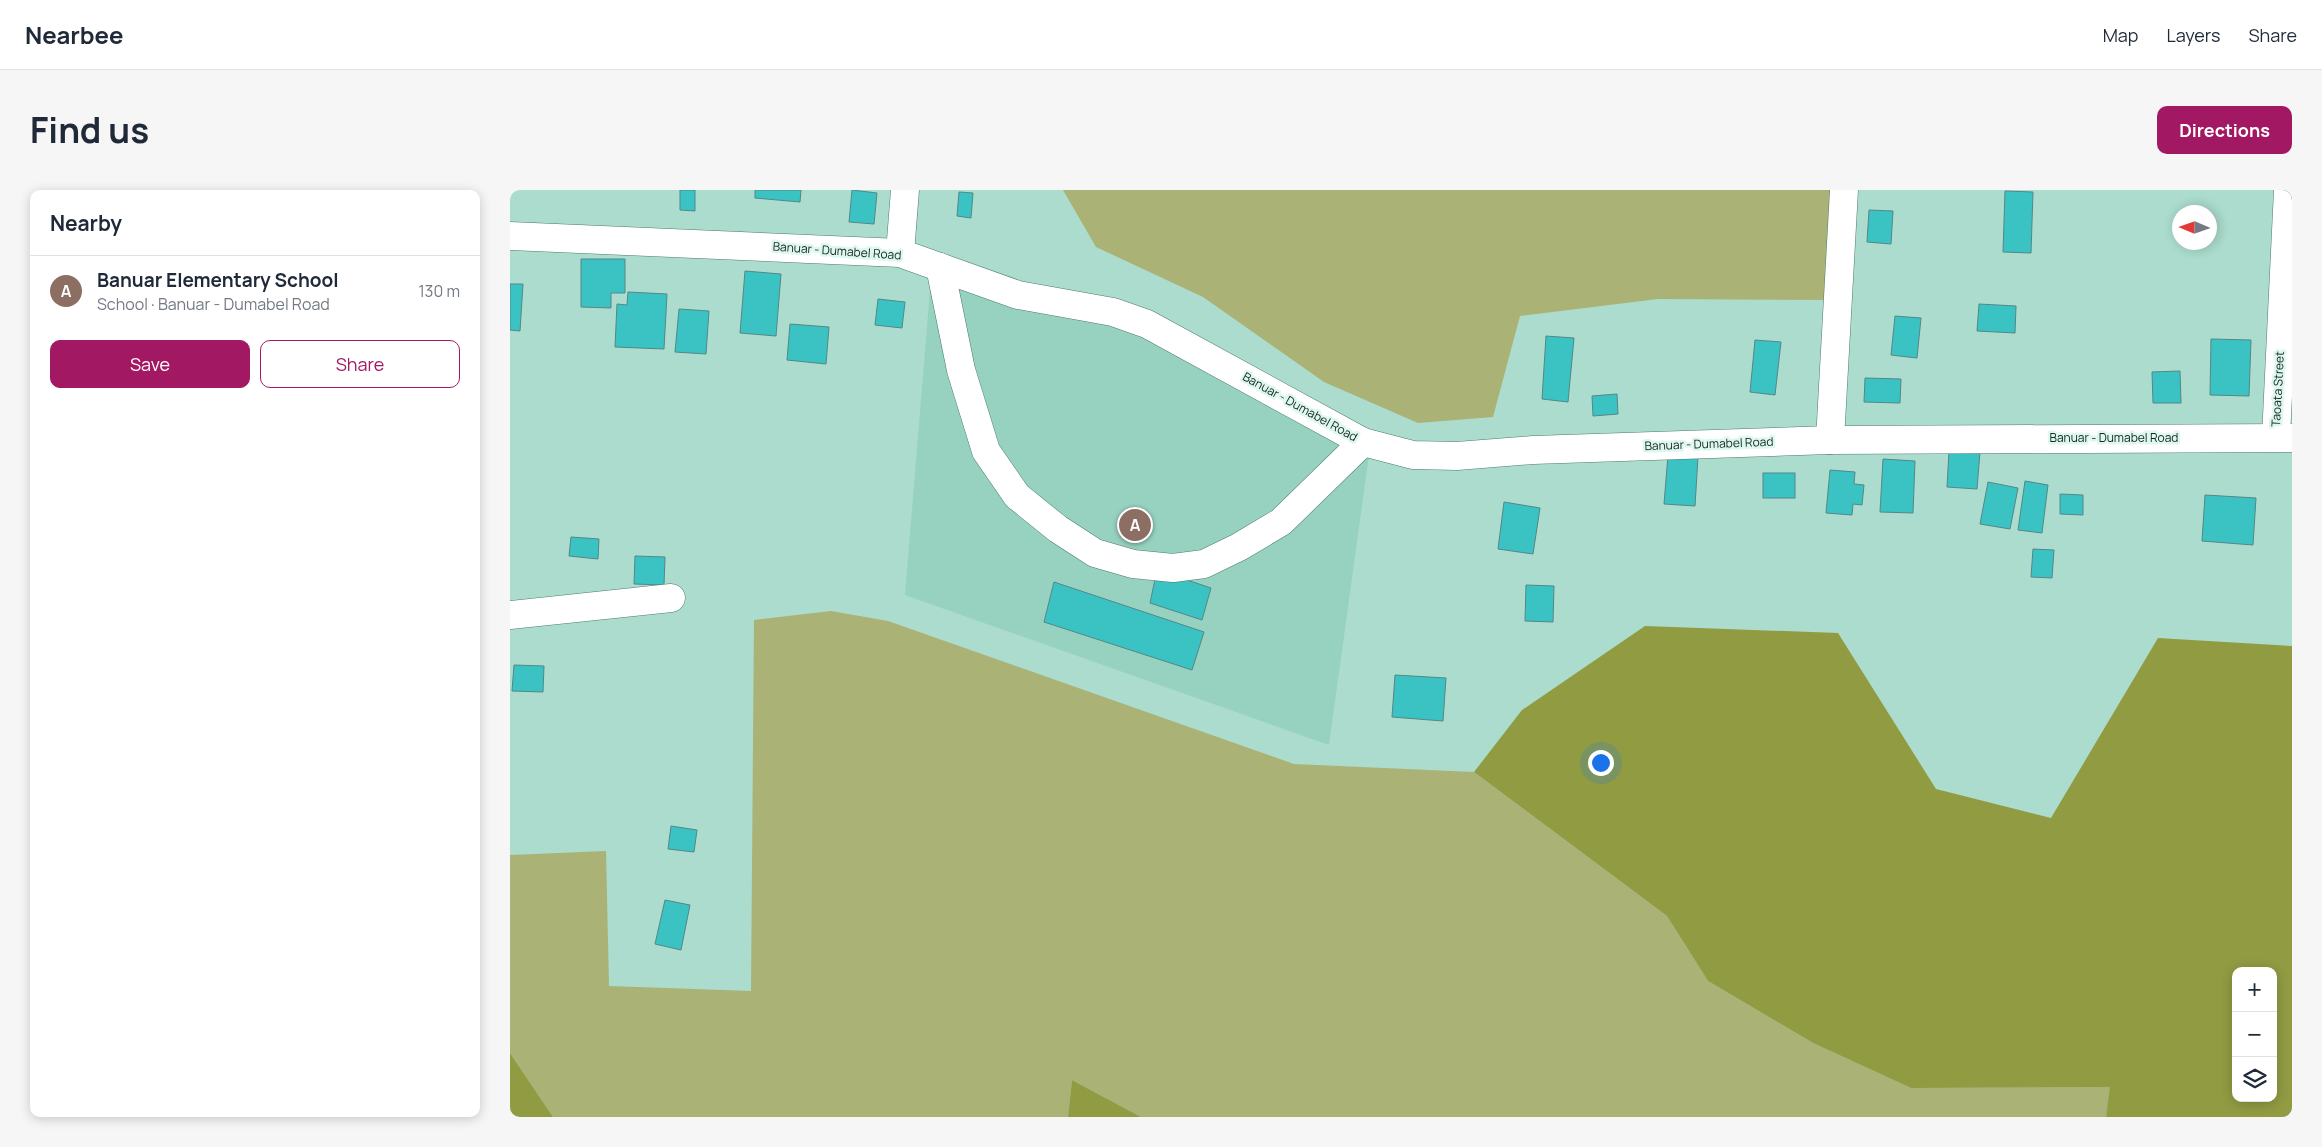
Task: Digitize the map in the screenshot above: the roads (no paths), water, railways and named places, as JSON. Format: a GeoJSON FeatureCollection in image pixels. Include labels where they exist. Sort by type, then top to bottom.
{"type":"FeatureCollection","features":[{"type":"Feature","properties":{"kind":"street"},"geometry":{"type":"LineString","coordinates":[[900,253],[905,190]]}},
{"type":"Feature","properties":{"kind":"street"},"geometry":{"type":"LineString","coordinates":[[1830,440],[1844,190]]}},
{"type":"Feature","properties":{"kind":"street","name":"Taoata Street"},"geometry":{"type":"LineString","coordinates":[[2284,438],[2288,190]]}},
{"type":"Feature","properties":{"kind":"street","name":"Banuar - Dumabel Road"},"geometry":{"type":"LineString","coordinates":[[510,236],[900,253],[1018,295],[1113,312],[1148,324],[1364,442],[1413,455],[1457,456],[1533,450],[1830,440],[2284,438]]}},
{"type":"Feature","properties":{"kind":"street"},"geometry":{"type":"LineString","coordinates":[[940,267],[961,370],[986,451],[1017,496],[1058,529],[1094,553],[1133,564],[1173,568],[1204,564],[1239,547],[1281,522],[1364,442]]}},
{"type":"Feature","properties":{"kind":"street"},"geometry":{"type":"LineString","coordinates":[[510,616],[671,598]]}},
{"type":"Feature","properties":{"kind":"place","name":"Banuar Elementary School"},"geometry":{"type":"Point","coordinates":[1135,525]}}]}
